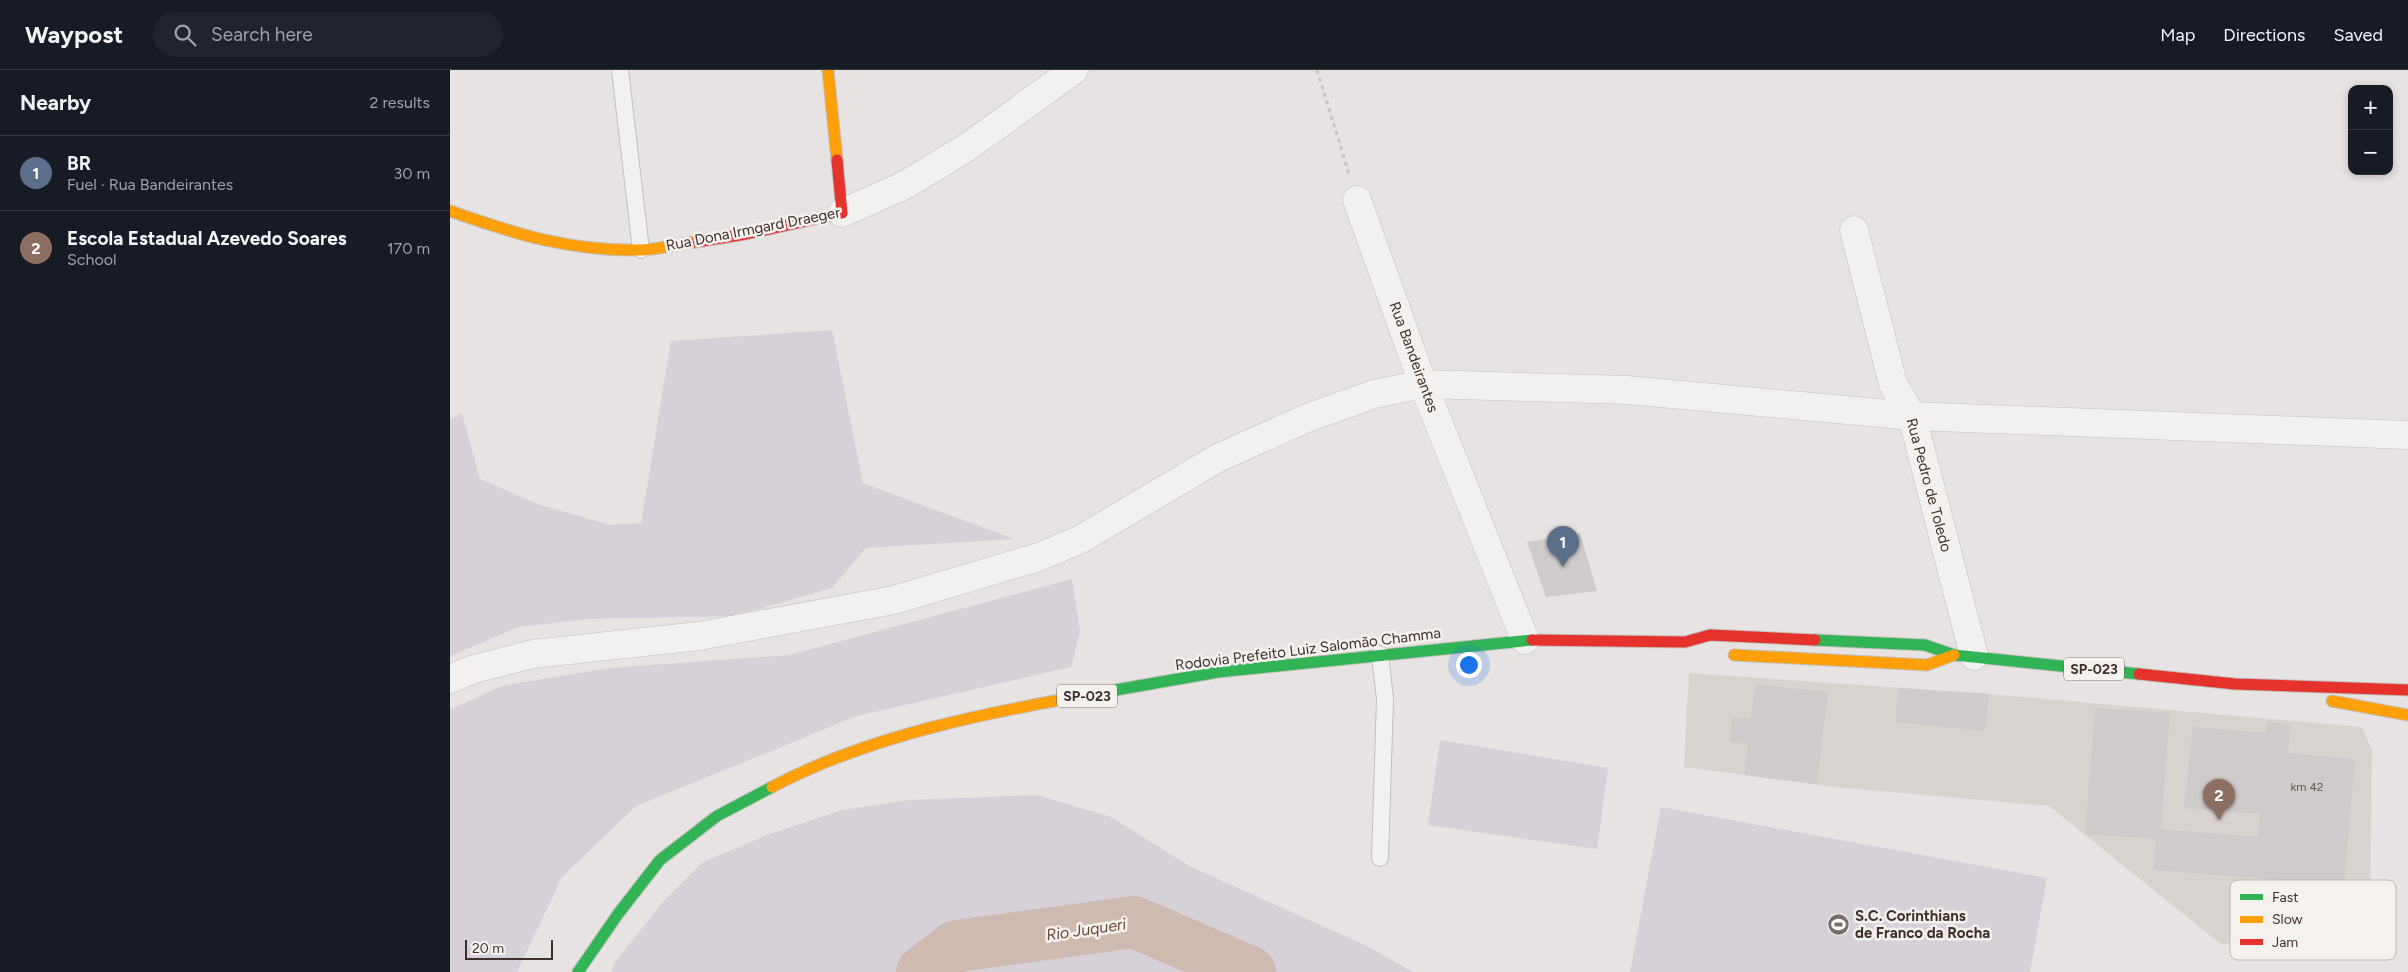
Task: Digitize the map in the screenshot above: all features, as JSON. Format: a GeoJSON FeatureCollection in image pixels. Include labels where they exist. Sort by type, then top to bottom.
{"type":"FeatureCollection","features":[{"type":"Feature","properties":{"kind":"main road"},"geometry":{"type":"LineString","coordinates":[[828,70],[842,213]]}},
{"type":"Feature","properties":{"kind":"main road","name":"Rua Dona Irmgard Draeger"},"geometry":{"type":"LineString","coordinates":[[452,216],[519,235],[580,248],[641,250],[746,234],[842,213]]}},
{"type":"Feature","properties":{"kind":"main road","name":"Rodovia Prefeito Luiz Salomão Chamma"},"geometry":{"type":"LineString","coordinates":[[578,972],[618,914],[660,860],[717,816],[810,767],[893,740],[989,714],[1218,672],[1524,640],[1685,642],[1710,635],[1926,645],[1964,656],[2234,684],[2408,690]]}},
{"type":"Feature","properties":{"kind":"main road","name":"Rodovia Prefeito Luiz Salomão Chamma"},"geometry":{"type":"LineString","coordinates":[[1685,642],[1699,650]]}},
{"type":"Feature","properties":{"kind":"main road","name":"Rodovia Prefeito Luiz Salomão Chamma"},"geometry":{"type":"LineString","coordinates":[[1726,655],[1927,665],[1964,656]]}},
{"type":"Feature","properties":{"kind":"main road","name":"Rodovia Prefeito Luiz Salomão Chamma"},"geometry":{"type":"LineString","coordinates":[[2234,684],[2408,715]]}},
{"type":"Feature","properties":{"kind":"street","name":"Rua Dona Irmgard Draeger"},"geometry":{"type":"LineString","coordinates":[[842,213],[905,185],[966,148],[1074,70]]}},
{"type":"Feature","properties":{"kind":"street","name":"Rua Bandeirantes"},"geometry":{"type":"LineString","coordinates":[[1357,200],[1423,384],[1524,640]]}},
{"type":"Feature","properties":{"kind":"street","name":"Rua Pedro de Toledo"},"geometry":{"type":"LineString","coordinates":[[1854,230],[1894,384],[1912,416],[1964,656]]}},
{"type":"Feature","properties":{"kind":"street"},"geometry":{"type":"LineString","coordinates":[[450,679],[474,669],[533,654],[699,636],[894,600],[1030,560],[1081,539],[1218,458],[1307,418],[1374,394],[1423,384],[1627,390],[1912,416],[2408,435]]}},
{"type":"Feature","properties":{"kind":"lane"},"geometry":{"type":"LineString","coordinates":[[620,70],[641,250]]}},
{"type":"Feature","properties":{"kind":"lane"},"geometry":{"type":"LineString","coordinates":[[1380,654],[1385,699],[1380,858]]}},
{"type":"Feature","properties":{"kind":"path"},"geometry":{"type":"LineString","coordinates":[[1317,70],[1357,200]]}},
{"type":"Feature","properties":{"kind":"shaded area"},"geometry":{"type":"Polygon","coordinates":[[[832,330],[863,483],[1014,539],[866,548],[832,588],[735,616],[588,619],[519,627],[450,656],[450,420],[462,413],[480,479],[540,505],[611,525],[641,523],[671,341],[832,330]]]}},
{"type":"Feature","properties":{"kind":"shaded area"},"geometry":{"type":"Polygon","coordinates":[[[1072,579],[1080,632],[1071,667],[857,716],[636,806],[562,877],[517,972],[450,972],[450,710],[501,686],[609,668],[789,655],[1072,579]]]}},
{"type":"Feature","properties":{"kind":"shaded area"},"geometry":{"type":"Polygon","coordinates":[[[1689,673],[1989,694],[2362,727],[2372,750],[2370,880],[2230,880],[2230,943],[2222,945],[2049,806],[1834,787],[1684,767],[1689,673]]]}},
{"type":"Feature","properties":{"kind":"shaded area"},"geometry":{"type":"Polygon","coordinates":[[[1440,740],[1608,768],[1597,849],[1428,825],[1440,740]]]}},
{"type":"Feature","properties":{"kind":"shaded area"},"geometry":{"type":"Polygon","coordinates":[[[1037,795],[1111,817],[1189,866],[1365,945],[1413,972],[611,972],[616,961],[663,902],[703,862],[770,834],[842,810],[909,800],[1037,795]]]}},
{"type":"Feature","properties":{"kind":"shaded area","name":"S.C. Corinthians de Franco da Rocha"},"geometry":{"type":"Polygon","coordinates":[[[1661,807],[2047,878],[2030,972],[1630,972],[1661,807]]]}},
{"type":"Feature","properties":{"kind":"building"},"geometry":{"type":"Polygon","coordinates":[[[1580,533],[1597,591],[1546,597],[1527,542],[1580,533]]]}},
{"type":"Feature","properties":{"kind":"building"},"geometry":{"type":"Polygon","coordinates":[[[1755,684],[1828,692],[1817,784],[1744,775],[1748,744],[1730,742],[1732,718],[1751,718],[1755,684]]]}},
{"type":"Feature","properties":{"kind":"building"},"geometry":{"type":"Polygon","coordinates":[[[1899,688],[1989,694],[1985,731],[1895,722],[1899,688]]]}},
{"type":"Feature","properties":{"kind":"building"},"geometry":{"type":"Polygon","coordinates":[[[2095,708],[2170,713],[2161,829],[2258,837],[2260,814],[2184,808],[2193,727],[2266,733],[2267,722],[2290,724],[2288,753],[2355,759],[2344,880],[2280,880],[2153,870],[2156,839],[2085,834],[2095,708]]]}},
{"type":"Feature","properties":{"kind":"waterway","name":"Rio Juqueri"},"geometry":{"type":"LineString","coordinates":[[922,972],[956,946],[1134,922],[1250,972]]}},
{"type":"Feature","properties":{"kind":"traffic: fast"},"geometry":{"type":"LineString","coordinates":[[1104,692],[1218,672],[1532,640]]}},
{"type":"Feature","properties":{"kind":"traffic: fast"},"geometry":{"type":"LineString","coordinates":[[1815,640],[1925,645],[1954,655],[2139,674]]}},
{"type":"Feature","properties":{"kind":"traffic: fast"},"geometry":{"type":"LineString","coordinates":[[578,972],[618,914],[660,860],[717,816],[772,787]]}},
{"type":"Feature","properties":{"kind":"traffic: slow"},"geometry":{"type":"LineString","coordinates":[[828,70],[837,160]]}},
{"type":"Feature","properties":{"kind":"traffic: slow"},"geometry":{"type":"LineString","coordinates":[[450,211],[520,234],[589,248],[646,250],[696,242]]}},
{"type":"Feature","properties":{"kind":"traffic: slow"},"geometry":{"type":"LineString","coordinates":[[1734,655],[1927,665],[1954,655]]}},
{"type":"Feature","properties":{"kind":"traffic: slow"},"geometry":{"type":"LineString","coordinates":[[772,787],[811,768],[892,738],[977,717],[1104,692]]}},
{"type":"Feature","properties":{"kind":"traffic: slow"},"geometry":{"type":"LineString","coordinates":[[2332,701],[2408,715]]}},
{"type":"Feature","properties":{"kind":"traffic: jam"},"geometry":{"type":"LineString","coordinates":[[696,242],[746,234],[842,213],[837,160]]}},
{"type":"Feature","properties":{"kind":"traffic: jam"},"geometry":{"type":"LineString","coordinates":[[1532,640],[1685,642],[1710,635],[1815,640]]}},
{"type":"Feature","properties":{"kind":"traffic: jam"},"geometry":{"type":"LineString","coordinates":[[2139,674],[2235,684],[2408,690]]}},
{"type":"Feature","properties":{"kind":"place","name":"BR"},"geometry":{"type":"Point","coordinates":[1563,567]}},
{"type":"Feature","properties":{"kind":"place","name":"Escola Estadual Azevedo Soares"},"geometry":{"type":"Point","coordinates":[2219,820]}},
{"type":"Feature","properties":{"kind":"place","name":"S.C. Corinthians de Franco da Rocha"},"geometry":{"type":"Point","coordinates":[1839,925]}}]}
